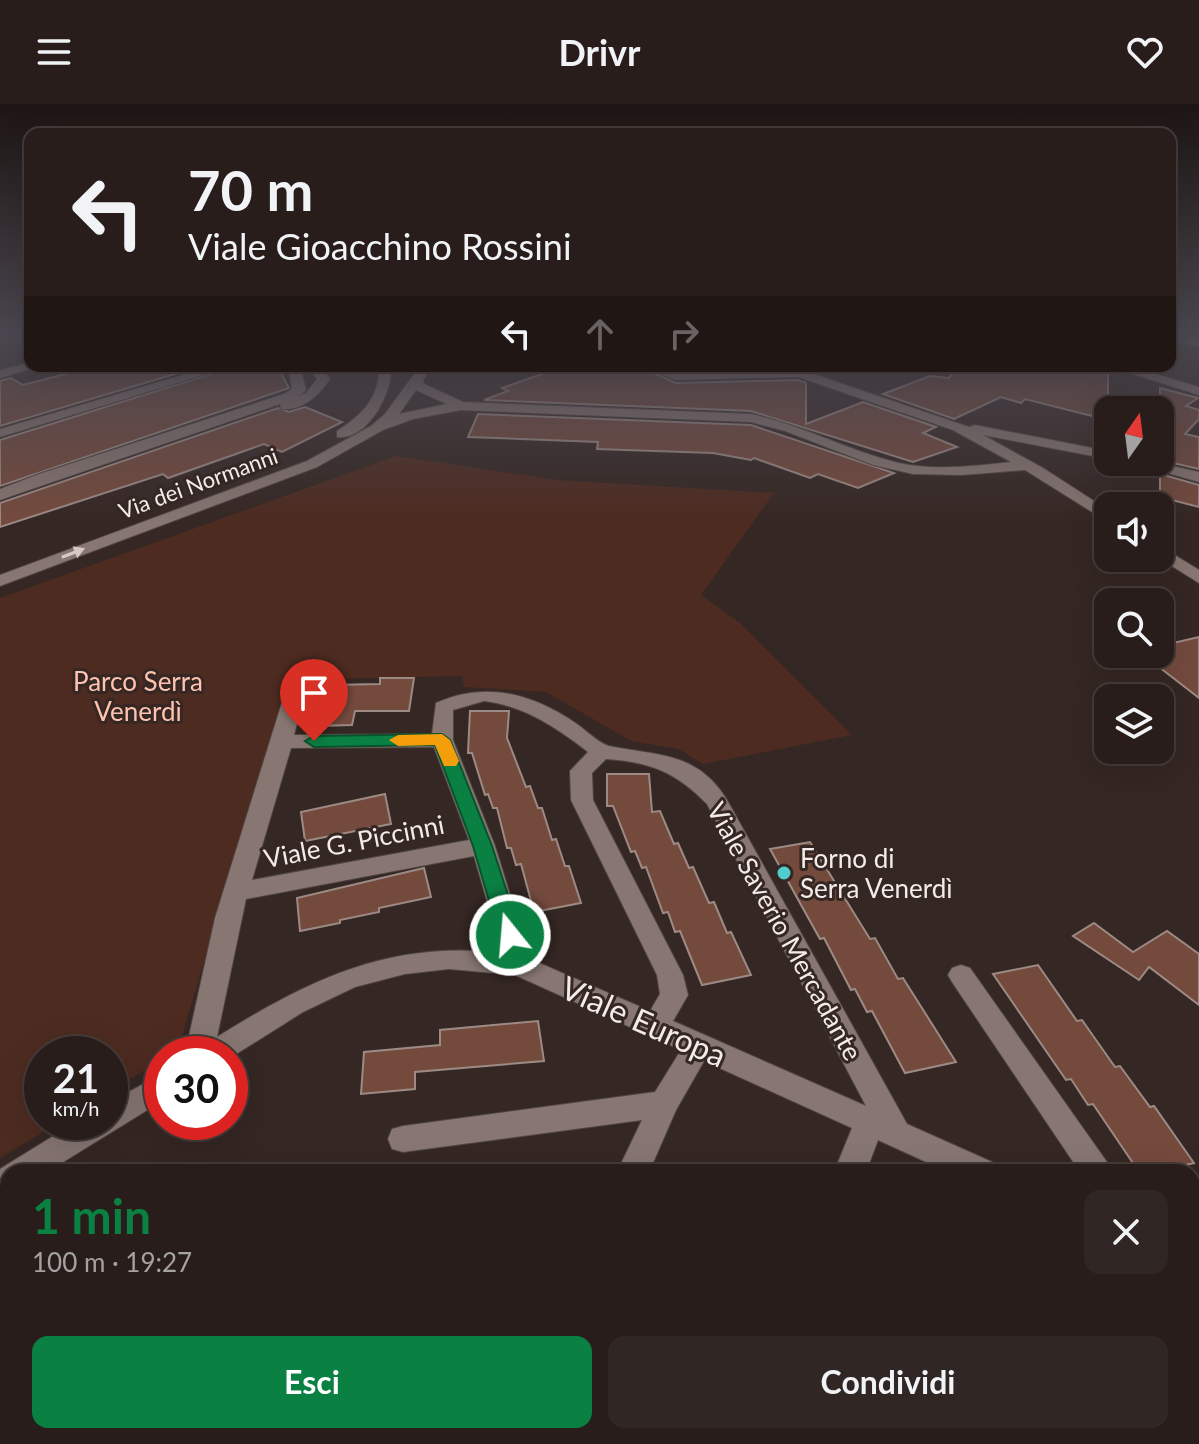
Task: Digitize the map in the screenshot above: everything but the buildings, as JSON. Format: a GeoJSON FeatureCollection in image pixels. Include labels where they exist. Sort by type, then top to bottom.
{"type":"FeatureCollection","features":[{"type":"Feature","properties":{"kind":"street"},"geometry":{"type":"LineString","coordinates":[[0,433],[117,399]]}},
{"type":"Feature","properties":{"kind":"street"},"geometry":{"type":"LineString","coordinates":[[0,495],[44,477],[284,399]]}},
{"type":"Feature","properties":{"kind":"street"},"geometry":{"type":"LineString","coordinates":[[241,424],[305,399]]}},
{"type":"Feature","properties":{"kind":"street","name":"Via dei Normanni"},"geometry":{"type":"LineString","coordinates":[[0,565],[313,450],[361,422],[379,399]]}},
{"type":"Feature","properties":{"kind":"street","name":"Via dei Normanni"},"geometry":{"type":"LineString","coordinates":[[0,581],[312,464],[376,429],[390,417],[403,399]]}},
{"type":"Feature","properties":{"kind":"street"},"geometry":{"type":"LineString","coordinates":[[445,399],[461,406]]}},
{"type":"Feature","properties":{"kind":"street"},"geometry":{"type":"LineString","coordinates":[[873,399],[958,427],[1039,439],[1094,452]]}},
{"type":"Feature","properties":{"kind":"street"},"geometry":{"type":"LineString","coordinates":[[376,429],[409,415],[461,406],[751,418],[788,424],[897,467],[928,470],[1027,465]]}},
{"type":"Feature","properties":{"kind":"street"},"geometry":{"type":"LineString","coordinates":[[958,427],[1027,465],[1094,508]]}},
{"type":"Feature","properties":{"kind":"street"},"geometry":{"type":"LineString","coordinates":[[1174,471],[1199,477]]}},
{"type":"Feature","properties":{"kind":"street"},"geometry":{"type":"LineString","coordinates":[[1174,553],[1199,559]]}},
{"type":"Feature","properties":{"kind":"street"},"geometry":{"type":"LineString","coordinates":[[1174,560],[1199,578]]}},
{"type":"Feature","properties":{"kind":"street"},"geometry":{"type":"LineString","coordinates":[[203,1036],[228,918],[297,686]]}},
{"type":"Feature","properties":{"kind":"street"},"geometry":{"type":"LineString","coordinates":[[519,965],[483,846],[442,740],[443,707],[455,699],[497,697],[530,704],[601,752],[581,771],[582,800],[670,975],[674,995],[655,1027]]}},
{"type":"Feature","properties":{"kind":"street"},"geometry":{"type":"LineString","coordinates":[[282,742],[442,740]]}},
{"type":"Feature","properties":{"kind":"street","name":"Viale Saverio Mercadante"},"geometry":{"type":"LineString","coordinates":[[601,752],[636,754],[675,762],[716,800],[883,1127]]}},
{"type":"Feature","properties":{"kind":"street","name":"Viale G. Piccinni"},"geometry":{"type":"LineString","coordinates":[[237,892],[483,846]]}},
{"type":"Feature","properties":{"kind":"street","name":"Viale Europa"},"geometry":{"type":"LineString","coordinates":[[242,1036],[301,999],[353,975],[441,959],[519,965],[964,1164]]}},
{"type":"Feature","properties":{"kind":"street"},"geometry":{"type":"LineString","coordinates":[[961,975],[1092,1164]]}},
{"type":"Feature","properties":{"kind":"street"},"geometry":{"type":"LineString","coordinates":[[637,1164],[664,1104],[698,1046]]}},
{"type":"Feature","properties":{"kind":"street"},"geometry":{"type":"LineString","coordinates":[[403,1139],[664,1104]]}},
{"type":"Feature","properties":{"kind":"street"},"geometry":{"type":"LineString","coordinates":[[856,1164],[883,1127]]}},
{"type":"Feature","properties":{"kind":"street"},"geometry":{"type":"LineString","coordinates":[[33,1164],[72,1140]]}},
{"type":"Feature","properties":{"kind":"green space","name":"Parco Serra Venerdì"},"geometry":{"type":"Polygon","coordinates":[[[396,456],[556,480],[774,493],[701,595],[739,622],[852,735],[703,764],[678,749],[631,741],[546,692],[464,687],[462,676],[287,680],[182,1036],[144,1036],[144,1071],[128,1080],[128,1036],[24,1036],[24,1140],[30,1140],[0,1158],[0,598],[396,456]]]}},
{"type":"Feature","properties":{"kind":"slow traffic"},"geometry":{"type":"LineString","coordinates":[[398,740],[442,740],[450,761]]}},
{"type":"Feature","properties":{"kind":"place","name":"Forno di Serra Venerdì"},"geometry":{"type":"Point","coordinates":[784,873]}},
{"type":"Feature","properties":{"kind":"route"},"geometry":{"type":"LineString","coordinates":[[314,741],[442,740],[483,846],[510,935]]}}]}
